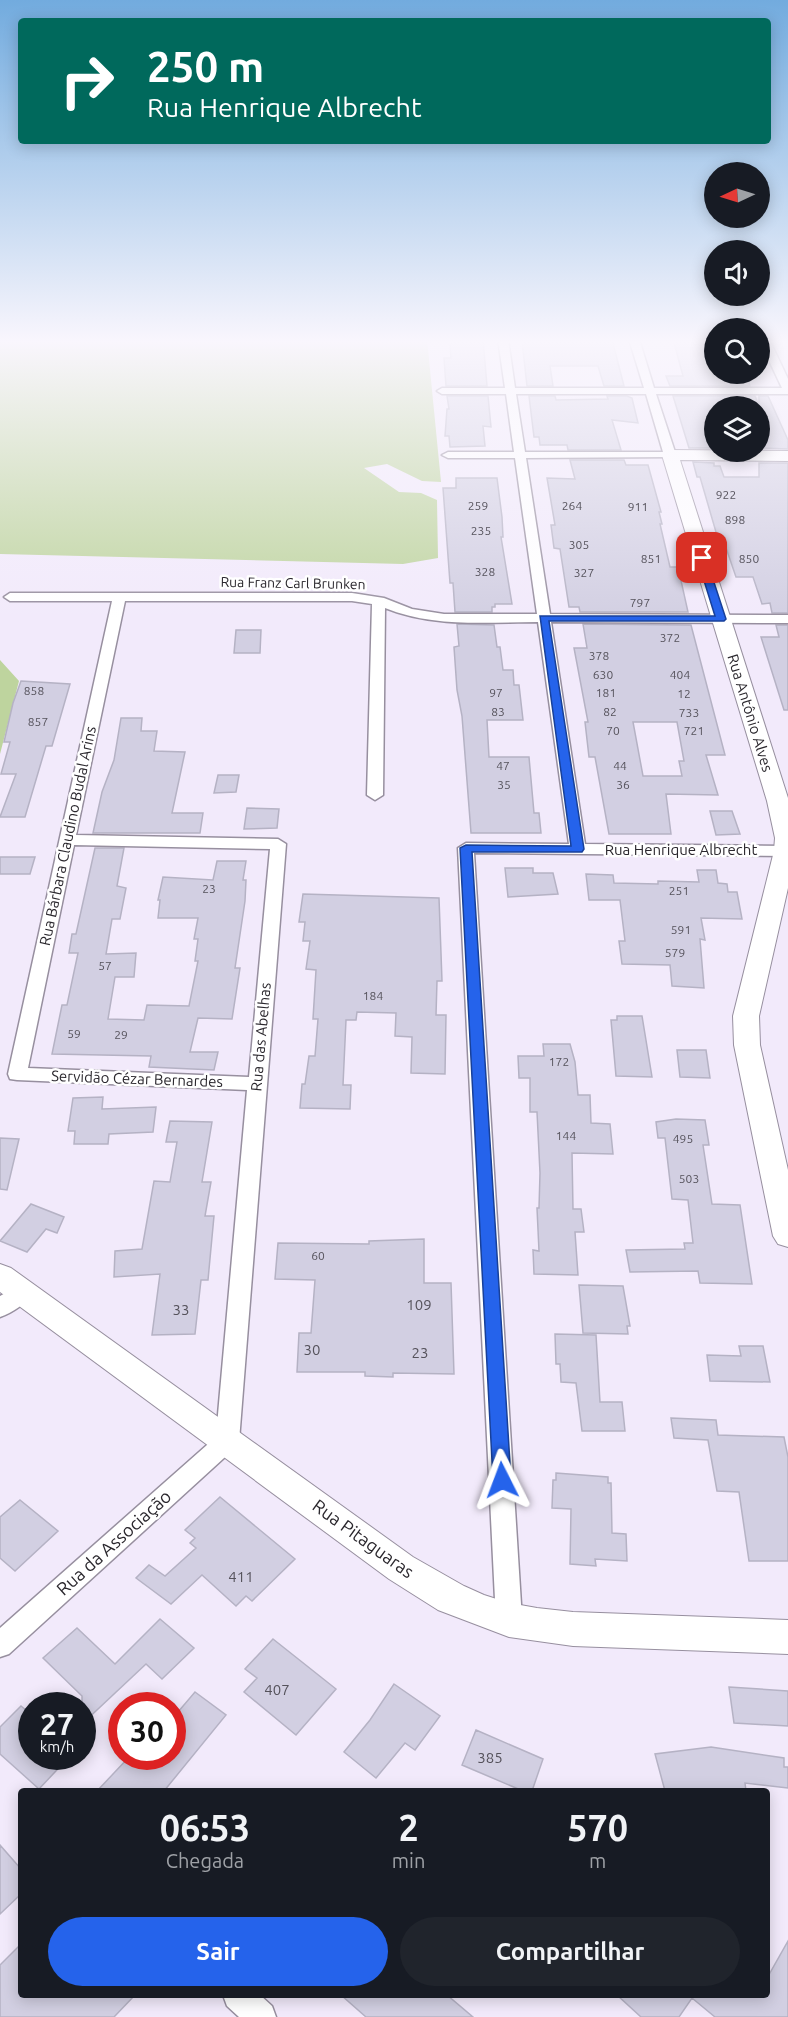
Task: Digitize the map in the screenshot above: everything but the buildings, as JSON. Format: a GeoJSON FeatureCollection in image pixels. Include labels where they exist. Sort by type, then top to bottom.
{"type":"FeatureCollection","features":[{"type":"Feature","properties":{"kind":"street"},"geometry":{"type":"LineString","coordinates":[[517,433],[578,849]]}},
{"type":"Feature","properties":{"kind":"street","name":"Rua Antônio Alves"},"geometry":{"type":"LineString","coordinates":[[663,433],[778,801],[786,838],[787,850],[746,1016],[746,1028],[747,1045],[788,1236]]}},
{"type":"Feature","properties":{"kind":"street"},"geometry":{"type":"LineString","coordinates":[[448,455],[788,456]]}},
{"type":"Feature","properties":{"kind":"street","name":"Rua Franz Carl Brunken"},"geometry":{"type":"LineString","coordinates":[[10,597],[352,597],[379,601],[403,611],[425,616],[788,619]]}},
{"type":"Feature","properties":{"kind":"street","name":"Rua Bárbara Claudino Budal Arins"},"geometry":{"type":"LineString","coordinates":[[17,1074],[119,597]]}},
{"type":"Feature","properties":{"kind":"street"},"geometry":{"type":"LineString","coordinates":[[375,795],[379,601]]}},
{"type":"Feature","properties":{"kind":"street","name":"Rua das Abelhas"},"geometry":{"type":"LineString","coordinates":[[67,840],[278,844],[227,1441]]}},
{"type":"Feature","properties":{"kind":"street","name":"Rua Henrique Albrecht"},"geometry":{"type":"LineString","coordinates":[[509,1620],[466,848],[787,850]]}},
{"type":"Feature","properties":{"kind":"street","name":"Servidão Cézar Bernardes"},"geometry":{"type":"LineString","coordinates":[[17,1074],[257,1084]]}},
{"type":"Feature","properties":{"kind":"street","name":"Rua Pitaguaras"},"geometry":{"type":"LineString","coordinates":[[7,1292],[227,1441],[401,1568],[451,1598],[509,1620],[573,1629],[788,1636]]}},
{"type":"Feature","properties":{"kind":"street","name":"Rua da Associação"},"geometry":{"type":"LineString","coordinates":[[0,1645],[227,1441]]}},
{"type":"Feature","properties":{"kind":"street"},"geometry":{"type":"LineString","coordinates":[[241,1998],[261,2017]]}},
{"type":"Feature","properties":{"kind":"green space"},"geometry":{"type":"Polygon","coordinates":[[[0,433],[436,433],[441,482],[422,481],[387,464],[364,468],[399,492],[421,493],[437,500],[438,558],[403,564],[0,554],[0,433]]]}},
{"type":"Feature","properties":{"kind":"green space"},"geometry":{"type":"Polygon","coordinates":[[[0,660],[19,681],[0,754],[0,660]]]}},
{"type":"Feature","properties":{"kind":"route"},"geometry":{"type":"LineString","coordinates":[[502,1480],[466,848],[578,849],[544,618],[721,619],[702,558]]}}]}
